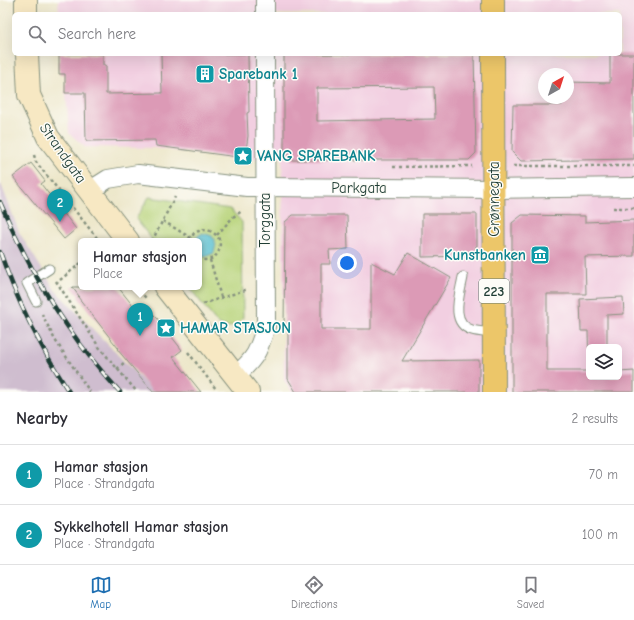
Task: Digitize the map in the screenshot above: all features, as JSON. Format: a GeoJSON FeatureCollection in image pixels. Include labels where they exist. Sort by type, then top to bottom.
{"type":"FeatureCollection","features":[{"type":"Feature","properties":{"kind":"main road"},"geometry":{"type":"LineString","coordinates":[[26,0],[26,12]]}},
{"type":"Feature","properties":{"kind":"main road"},"geometry":{"type":"LineString","coordinates":[[493,0],[493,12]]}},
{"type":"Feature","properties":{"kind":"main road","name":"Strandgata"},"geometry":{"type":"LineString","coordinates":[[27,56],[29,95],[48,137],[126,238]]}},
{"type":"Feature","properties":{"kind":"main road","name":"Grønnegata"},"geometry":{"type":"LineString","coordinates":[[493,56],[494,392]]}},
{"type":"Feature","properties":{"kind":"main road"},"geometry":{"type":"LineString","coordinates":[[167,290],[241,384]]}},
{"type":"Feature","properties":{"kind":"street"},"geometry":{"type":"LineString","coordinates":[[265,0],[265,12]]}},
{"type":"Feature","properties":{"kind":"street","name":"Torggata"},"geometry":{"type":"LineString","coordinates":[[241,384],[251,362],[257,353],[266,326],[265,56]]}},
{"type":"Feature","properties":{"kind":"street","name":"Parkgata"},"geometry":{"type":"LineString","coordinates":[[89,190],[108,179],[138,174],[247,187],[494,190],[634,188]]}},
{"type":"Feature","properties":{"kind":"lane"},"geometry":{"type":"LineString","coordinates":[[36,301],[27,283],[49,269]]}},
{"type":"Feature","properties":{"kind":"lane"},"geometry":{"type":"LineString","coordinates":[[464,277],[458,307],[458,319],[464,326],[472,330],[494,333]]}},
{"type":"Feature","properties":{"kind":"path"},"geometry":{"type":"LineString","coordinates":[[34,154],[36,162],[97,238]]}},
{"type":"Feature","properties":{"kind":"path"},"geometry":{"type":"LineString","coordinates":[[386,167],[494,165],[634,166]]}},
{"type":"Feature","properties":{"kind":"path"},"geometry":{"type":"LineString","coordinates":[[154,238],[177,195]]}},
{"type":"Feature","properties":{"kind":"path"},"geometry":{"type":"LineString","coordinates":[[217,235],[233,217],[242,211]]}},
{"type":"Feature","properties":{"kind":"path"},"geometry":{"type":"LineString","coordinates":[[163,221],[187,238]]}},
{"type":"Feature","properties":{"kind":"path"},"geometry":{"type":"LineString","coordinates":[[191,238],[194,233],[201,230],[211,231],[217,235],[220,250],[216,256],[210,260],[202,260]]}},
{"type":"Feature","properties":{"kind":"path"},"geometry":{"type":"LineString","coordinates":[[210,260],[222,297]]}},
{"type":"Feature","properties":{"kind":"path"},"geometry":{"type":"LineString","coordinates":[[57,283],[78,266]]}},
{"type":"Feature","properties":{"kind":"path"},"geometry":{"type":"LineString","coordinates":[[54,278],[99,347],[137,392]]}},
{"type":"Feature","properties":{"kind":"path"},"geometry":{"type":"LineString","coordinates":[[199,305],[248,289]]}},
{"type":"Feature","properties":{"kind":"path"},"geometry":{"type":"LineString","coordinates":[[36,301],[55,340],[90,392]]}},
{"type":"Feature","properties":{"kind":"path"},"geometry":{"type":"LineString","coordinates":[[117,369],[126,361]]}},
{"type":"Feature","properties":{"kind":"shaded area"},"geometry":{"type":"Polygon","coordinates":[[[58,0],[634,0],[634,392],[292,392],[284,380],[282,156],[239,160],[154,148],[85,147],[69,133],[63,56],[622,56],[622,12],[59,12],[58,0]]]}},
{"type":"Feature","properties":{"kind":"shaded area"},"geometry":{"type":"Polygon","coordinates":[[[0,181],[19,232],[55,290],[154,392],[0,392],[0,181]]]}},
{"type":"Feature","properties":{"kind":"green space"},"geometry":{"type":"Polygon","coordinates":[[[149,197],[230,209],[242,222],[243,317],[238,325],[228,327],[218,324],[191,290],[202,290],[202,238],[151,238],[136,219],[149,197]]]}},
{"type":"Feature","properties":{"kind":"water"},"geometry":{"type":"Polygon","coordinates":[[[203,233],[212,236],[216,244],[214,253],[205,257],[202,256],[202,238],[196,238],[203,233]]]}},
{"type":"Feature","properties":{"kind":"building"},"geometry":{"type":"Polygon","coordinates":[[[634,54],[634,159],[521,161],[512,152],[513,105],[574,104],[574,82],[610,83],[610,56],[634,54]]]}},
{"type":"Feature","properties":{"kind":"building"},"geometry":{"type":"Polygon","coordinates":[[[59,56],[103,56],[103,65],[106,65],[106,94],[162,93],[161,56],[248,56],[249,112],[247,113],[248,136],[245,158],[156,146],[155,140],[86,141],[85,93],[65,93],[65,74],[59,74],[59,56]]]}},
{"type":"Feature","properties":{"kind":"building"},"geometry":{"type":"Polygon","coordinates":[[[284,56],[474,56],[476,153],[469,160],[292,160],[284,153],[284,56]],[[434,87],[317,88],[317,121],[435,119],[434,87]]]}},
{"type":"Feature","properties":{"kind":"building"},"geometry":{"type":"Polygon","coordinates":[[[31,163],[45,181],[41,184],[76,229],[64,239],[13,177],[31,163]]]}},
{"type":"Feature","properties":{"kind":"building"},"geometry":{"type":"Polygon","coordinates":[[[422,214],[477,214],[477,246],[475,256],[422,257],[422,214]]]}},
{"type":"Feature","properties":{"kind":"building"},"geometry":{"type":"Polygon","coordinates":[[[293,215],[347,215],[348,249],[329,250],[330,264],[321,264],[321,329],[371,329],[371,262],[395,274],[408,253],[451,278],[402,361],[479,360],[479,392],[296,392],[288,379],[288,328],[284,328],[285,222],[293,215]]]}},
{"type":"Feature","properties":{"kind":"building"},"geometry":{"type":"Polygon","coordinates":[[[522,215],[585,216],[585,222],[634,220],[634,256],[585,257],[586,294],[547,294],[547,371],[586,371],[586,380],[622,380],[622,372],[634,371],[634,392],[512,392],[512,223],[522,215]]]}},
{"type":"Feature","properties":{"kind":"building","name":"HAMAR STASJON"},"geometry":{"type":"Polygon","coordinates":[[[72,287],[78,287],[78,290],[120,290],[142,317],[150,311],[182,350],[173,357],[201,392],[153,392],[117,349],[118,348],[78,297],[79,296],[72,287]]]}},
{"type":"Feature","properties":{"kind":"building"},"geometry":{"type":"Polygon","coordinates":[[[623,297],[624,314],[607,315],[607,344],[588,344],[588,331],[581,331],[580,299],[623,297]]]}},
{"type":"Feature","properties":{"kind":"railway"},"geometry":{"type":"LineString","coordinates":[[0,202],[11,228],[37,278],[67,326],[101,371],[120,392]]}},
{"type":"Feature","properties":{"kind":"railway"},"geometry":{"type":"LineString","coordinates":[[0,252],[30,324],[69,392]]}},
{"type":"Feature","properties":{"kind":"place","name":"Sparebank 1"},"geometry":{"type":"Point","coordinates":[205,74]}},
{"type":"Feature","properties":{"kind":"place","name":"VANG SPAREBANK"},"geometry":{"type":"Point","coordinates":[243,156]}},
{"type":"Feature","properties":{"kind":"place","name":"Sykkelhotell Hamar stasjon"},"geometry":{"type":"Point","coordinates":[60,222]}},
{"type":"Feature","properties":{"kind":"place","name":"Kunstbanken"},"geometry":{"type":"Point","coordinates":[540,255]}},
{"type":"Feature","properties":{"kind":"place","name":"HAMAR STASJON"},"geometry":{"type":"Point","coordinates":[166,328]}},
{"type":"Feature","properties":{"kind":"place","name":"Hamar stasjon"},"geometry":{"type":"Point","coordinates":[140,336]}}]}
